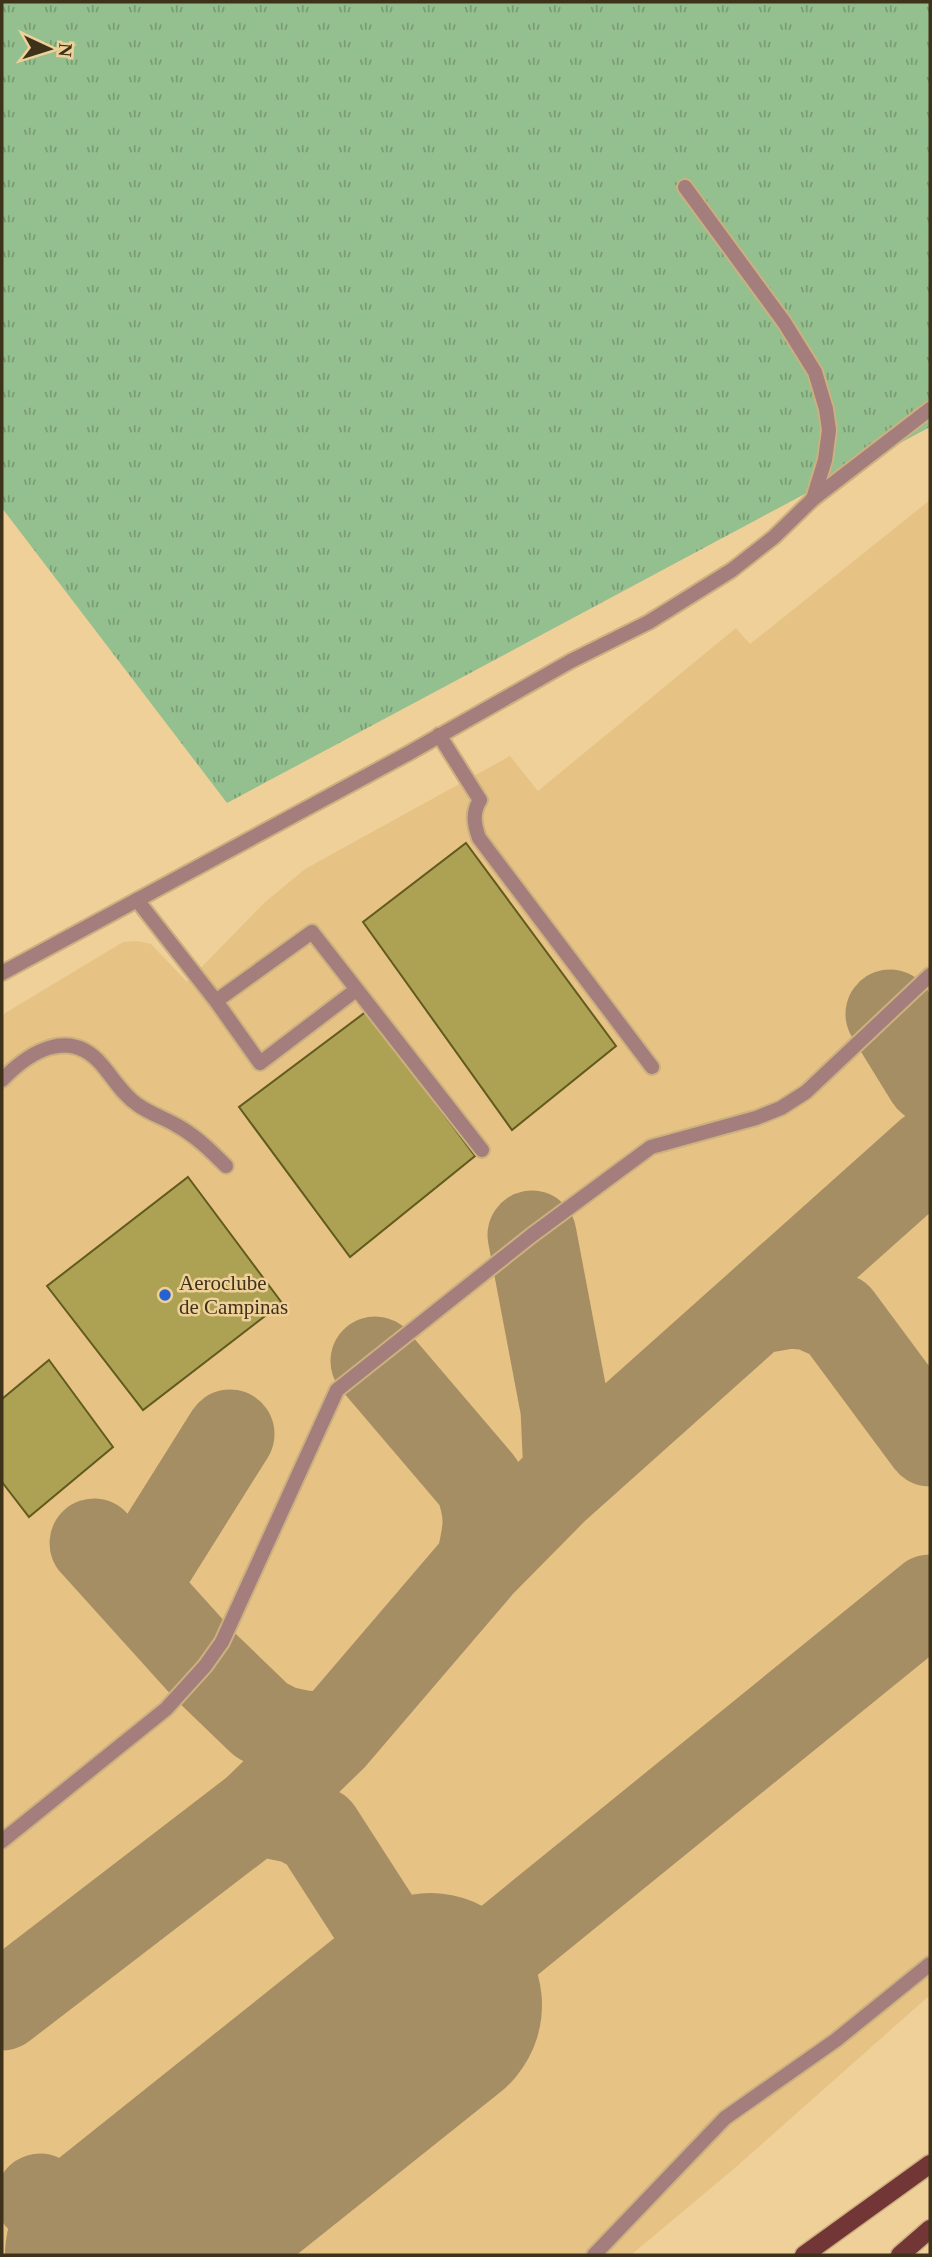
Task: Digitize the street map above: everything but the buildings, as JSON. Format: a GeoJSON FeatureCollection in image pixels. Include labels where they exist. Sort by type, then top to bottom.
{"type":"FeatureCollection","features":[{"type":"Feature","properties":{"kind":"main road"},"geometry":{"type":"LineString","coordinates":[[804,2255],[930,2165]]}},
{"type":"Feature","properties":{"kind":"main road"},"geometry":{"type":"LineString","coordinates":[[901,2255],[930,2229]]}},
{"type":"Feature","properties":{"kind":"street"},"geometry":{"type":"LineString","coordinates":[[685,187],[783,322],[815,373],[829,430],[825,460],[813,499]]}},
{"type":"Feature","properties":{"kind":"street"},"geometry":{"type":"LineString","coordinates":[[2,973],[691,597],[732,570],[774,537],[813,499],[930,409]]}},
{"type":"Feature","properties":{"kind":"street"},"geometry":{"type":"LineString","coordinates":[[439,735],[480,800],[476,806],[474,821],[479,838],[652,1067]]}},
{"type":"Feature","properties":{"kind":"street"},"geometry":{"type":"LineString","coordinates":[[137,900],[216,1001],[260,1063],[356,990]]}},
{"type":"Feature","properties":{"kind":"street"},"geometry":{"type":"LineString","coordinates":[[216,1001],[312,932],[482,1150]]}},
{"type":"Feature","properties":{"kind":"street"},"geometry":{"type":"LineString","coordinates":[[2,1841],[166,1709],[205,1667],[222,1642],[337,1390],[532,1235],[651,1147],[756,1118],[781,1108],[806,1092],[930,975]]}},
{"type":"Feature","properties":{"kind":"street"},"geometry":{"type":"LineString","coordinates":[[2,1080],[18,1063],[40,1050],[65,1046],[85,1049],[102,1064],[134,1103],[198,1138],[226,1166]]}},
{"type":"Feature","properties":{"kind":"street"},"geometry":{"type":"LineString","coordinates":[[594,2255],[726,2118],[836,2040],[930,1964]]}},
{"type":"Feature","properties":{"kind":"shaded area"},"geometry":{"type":"Polygon","coordinates":[[[930,500],[930,1995],[736,2167],[631,2255],[2,2255],[2,1015],[123,942],[151,944],[187,982],[264,903],[305,869],[510,756],[538,791],[736,628],[750,644],[930,500]]]}},
{"type":"Feature","properties":{"kind":"green space"},"geometry":{"type":"Polygon","coordinates":[[[2,2],[930,2],[930,427],[227,803],[2,508],[2,2]]]}},
{"type":"Feature","properties":{"kind":"taxiway"},"geometry":{"type":"LineString","coordinates":[[890,1014],[930,1079]]}},
{"type":"Feature","properties":{"kind":"taxiway"},"geometry":{"type":"LineString","coordinates":[[2,2006],[256,1811],[332,1737],[480,1564],[555,1488],[930,1153]]}},
{"type":"Feature","properties":{"kind":"taxiway"},"geometry":{"type":"LineString","coordinates":[[532,1235],[565,1409],[568,1476]]}},
{"type":"Feature","properties":{"kind":"taxiway"},"geometry":{"type":"LineString","coordinates":[[756,1310],[790,1304],[811,1306],[838,1318],[930,1442]]}},
{"type":"Feature","properties":{"kind":"taxiway"},"geometry":{"type":"LineString","coordinates":[[375,1361],[479,1483],[487,1523],[480,1564]]}},
{"type":"Feature","properties":{"kind":"taxiway"},"geometry":{"type":"LineString","coordinates":[[134,1587],[230,1434]]}},
{"type":"Feature","properties":{"kind":"taxiway"},"geometry":{"type":"LineString","coordinates":[[94,1543],[205,1666],[261,1720],[280,1730],[332,1737]]}},
{"type":"Feature","properties":{"kind":"taxiway"},"geometry":{"type":"LineString","coordinates":[[256,1811],[296,1819],[318,1831],[430,2005],[930,1599]]}},
{"type":"Feature","properties":{"kind":"taxiway"},"geometry":{"type":"LineString","coordinates":[[40,2198],[79,2220],[120,2226],[158,2223]]}},
{"type":"Feature","properties":{"kind":"runway"},"geometry":{"type":"LineString","coordinates":[[117,2255],[430,2005]]}},
{"type":"Feature","properties":{"kind":"place","name":"Aeroclube de Campinas"},"geometry":{"type":"Point","coordinates":[165,1295]}}]}
